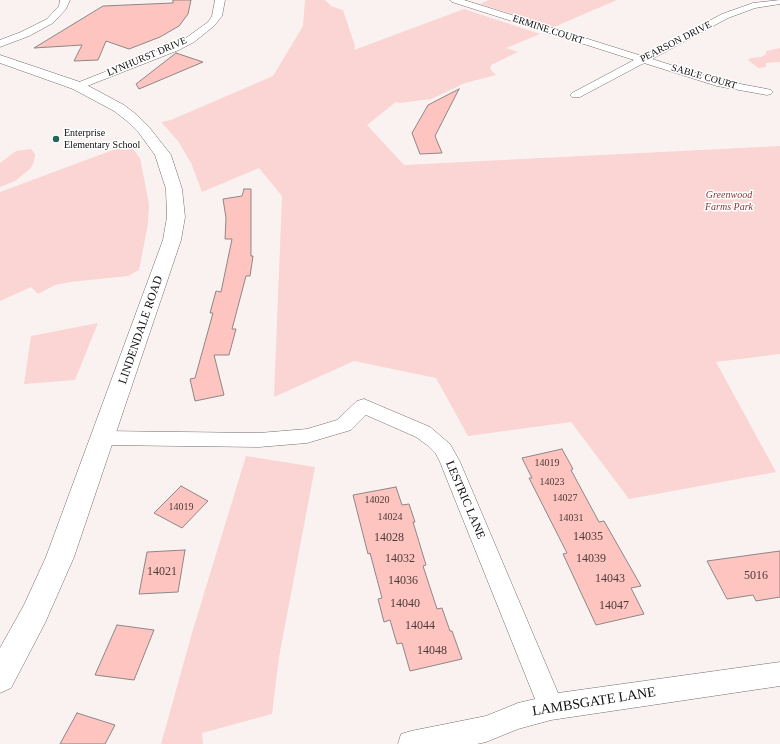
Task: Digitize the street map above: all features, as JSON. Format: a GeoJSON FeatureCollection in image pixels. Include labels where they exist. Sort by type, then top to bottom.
{"type":"FeatureCollection","features":[{"type":"Feature","properties":{"kind":"street"},"geometry":{"type":"LineString","coordinates":[[0,44],[25,34],[50,21],[63,7],[65,0]]}},
{"type":"Feature","properties":{"kind":"street","name":"LYNHURST DRIVE"},"geometry":{"type":"LineString","coordinates":[[78,86],[175,48],[190,40],[211,24],[216,16],[220,0]]}},
{"type":"Feature","properties":{"kind":"street","name":"ERMINE COURT"},"geometry":{"type":"LineString","coordinates":[[455,0],[642,59]]}},
{"type":"Feature","properties":{"kind":"street","name":"PEARSON DRIVE"},"geometry":{"type":"LineString","coordinates":[[576,95],[725,16],[753,6],[780,1]]}},
{"type":"Feature","properties":{"kind":"street","name":"LINDENDALE ROAD"},"geometry":{"type":"LineString","coordinates":[[0,59],[78,86],[119,108],[144,130],[163,155],[171,176],[176,217],[172,240],[60,556],[38,607],[0,678]]}},
{"type":"Feature","properties":{"kind":"street","name":"SABLE COURT"},"geometry":{"type":"LineString","coordinates":[[642,59],[717,83],[767,92]]}},
{"type":"Feature","properties":{"kind":"street","name":"LESTRIC LANE"},"geometry":{"type":"LineString","coordinates":[[103,438],[259,440],[307,436],[344,425],[364,406],[423,432],[443,449],[450,462],[551,707]]}},
{"type":"Feature","properties":{"kind":"street","name":"LAMBSGATE LANE"},"geometry":{"type":"LineString","coordinates":[[411,744],[486,729],[518,716],[551,707],[780,674]]}},
{"type":"Feature","properties":{"kind":"green space","name":"Greenwood Farms Park"},"geometry":{"type":"Polygon","coordinates":[[[305,0],[325,0],[331,6],[343,10],[355,46],[354,50],[464,9],[540,34],[506,48],[518,52],[491,65],[490,69],[496,75],[465,83],[431,99],[400,103],[396,102],[367,125],[404,165],[780,146],[780,354],[716,362],[776,472],[629,499],[571,422],[468,436],[436,378],[354,361],[274,397],[282,196],[259,168],[202,192],[191,163],[178,141],[161,122],[171,120],[273,76],[303,26],[305,0]]]}},
{"type":"Feature","properties":{"kind":"green space"},"geometry":{"type":"Polygon","coordinates":[[[489,0],[617,0],[554,27],[480,4],[489,0]]]}},
{"type":"Feature","properties":{"kind":"green space"},"geometry":{"type":"Polygon","coordinates":[[[780,48],[780,62],[766,63],[766,67],[758,68],[748,60],[751,58],[761,57],[766,54],[766,51],[780,48]]]}},
{"type":"Feature","properties":{"kind":"green space"},"geometry":{"type":"Polygon","coordinates":[[[129,144],[140,158],[149,204],[148,224],[139,270],[128,276],[55,285],[38,294],[31,287],[0,301],[0,192],[129,144]]]}},
{"type":"Feature","properties":{"kind":"green space"},"geometry":{"type":"Polygon","coordinates":[[[31,149],[35,154],[34,162],[30,169],[15,181],[0,187],[0,163],[16,151],[31,149]]]}},
{"type":"Feature","properties":{"kind":"green space"},"geometry":{"type":"Polygon","coordinates":[[[98,323],[75,380],[24,384],[31,336],[98,323]]]}},
{"type":"Feature","properties":{"kind":"green space"},"geometry":{"type":"Polygon","coordinates":[[[246,456],[315,467],[279,657],[272,714],[202,733],[203,744],[161,744],[192,633],[246,456]]]}},
{"type":"Feature","properties":{"kind":"building"},"geometry":{"type":"Polygon","coordinates":[[[173,0],[191,0],[188,14],[179,26],[160,37],[129,49],[106,41],[98,60],[74,61],[82,45],[34,48],[103,6],[173,3],[173,0]]]}},
{"type":"Feature","properties":{"kind":"building"},"geometry":{"type":"Polygon","coordinates":[[[176,53],[203,62],[139,89],[136,84],[176,53]]]}},
{"type":"Feature","properties":{"kind":"building"},"geometry":{"type":"Polygon","coordinates":[[[459,89],[435,136],[442,153],[420,154],[412,133],[428,105],[459,89]]]}},
{"type":"Feature","properties":{"kind":"building"},"geometry":{"type":"Polygon","coordinates":[[[244,189],[251,189],[251,256],[253,256],[250,276],[246,276],[232,329],[236,329],[229,355],[214,355],[224,395],[195,401],[190,379],[195,378],[213,313],[210,313],[216,291],[221,292],[232,239],[225,239],[226,218],[223,199],[242,196],[244,189]]]}},
{"type":"Feature","properties":{"kind":"building"},"geometry":{"type":"Polygon","coordinates":[[[562,449],[573,469],[571,470],[599,522],[604,521],[641,586],[631,588],[644,614],[596,625],[563,554],[567,553],[529,478],[532,478],[522,458],[562,449]]]}},
{"type":"Feature","properties":{"kind":"building"},"geometry":{"type":"Polygon","coordinates":[[[181,486],[208,501],[182,528],[154,513],[181,486]]]}},
{"type":"Feature","properties":{"kind":"building"},"geometry":{"type":"Polygon","coordinates":[[[396,487],[402,505],[409,504],[426,565],[423,566],[437,609],[442,608],[462,659],[410,671],[402,643],[397,644],[390,620],[384,622],[378,599],[382,598],[370,553],[368,554],[353,495],[396,487]]]}},
{"type":"Feature","properties":{"kind":"building"},"geometry":{"type":"Polygon","coordinates":[[[185,550],[178,592],[139,594],[147,552],[185,550]]]}},
{"type":"Feature","properties":{"kind":"building"},"geometry":{"type":"Polygon","coordinates":[[[780,551],[780,597],[756,601],[753,595],[727,599],[707,561],[780,551]]]}},
{"type":"Feature","properties":{"kind":"building"},"geometry":{"type":"Polygon","coordinates":[[[117,625],[154,630],[134,680],[95,675],[117,625]]]}},
{"type":"Feature","properties":{"kind":"building"},"geometry":{"type":"Polygon","coordinates":[[[77,713],[115,725],[105,744],[60,744],[77,713]]]}},
{"type":"Feature","properties":{"kind":"place","name":"Enterprise Elementary School"},"geometry":{"type":"Point","coordinates":[56,139]}}]}
